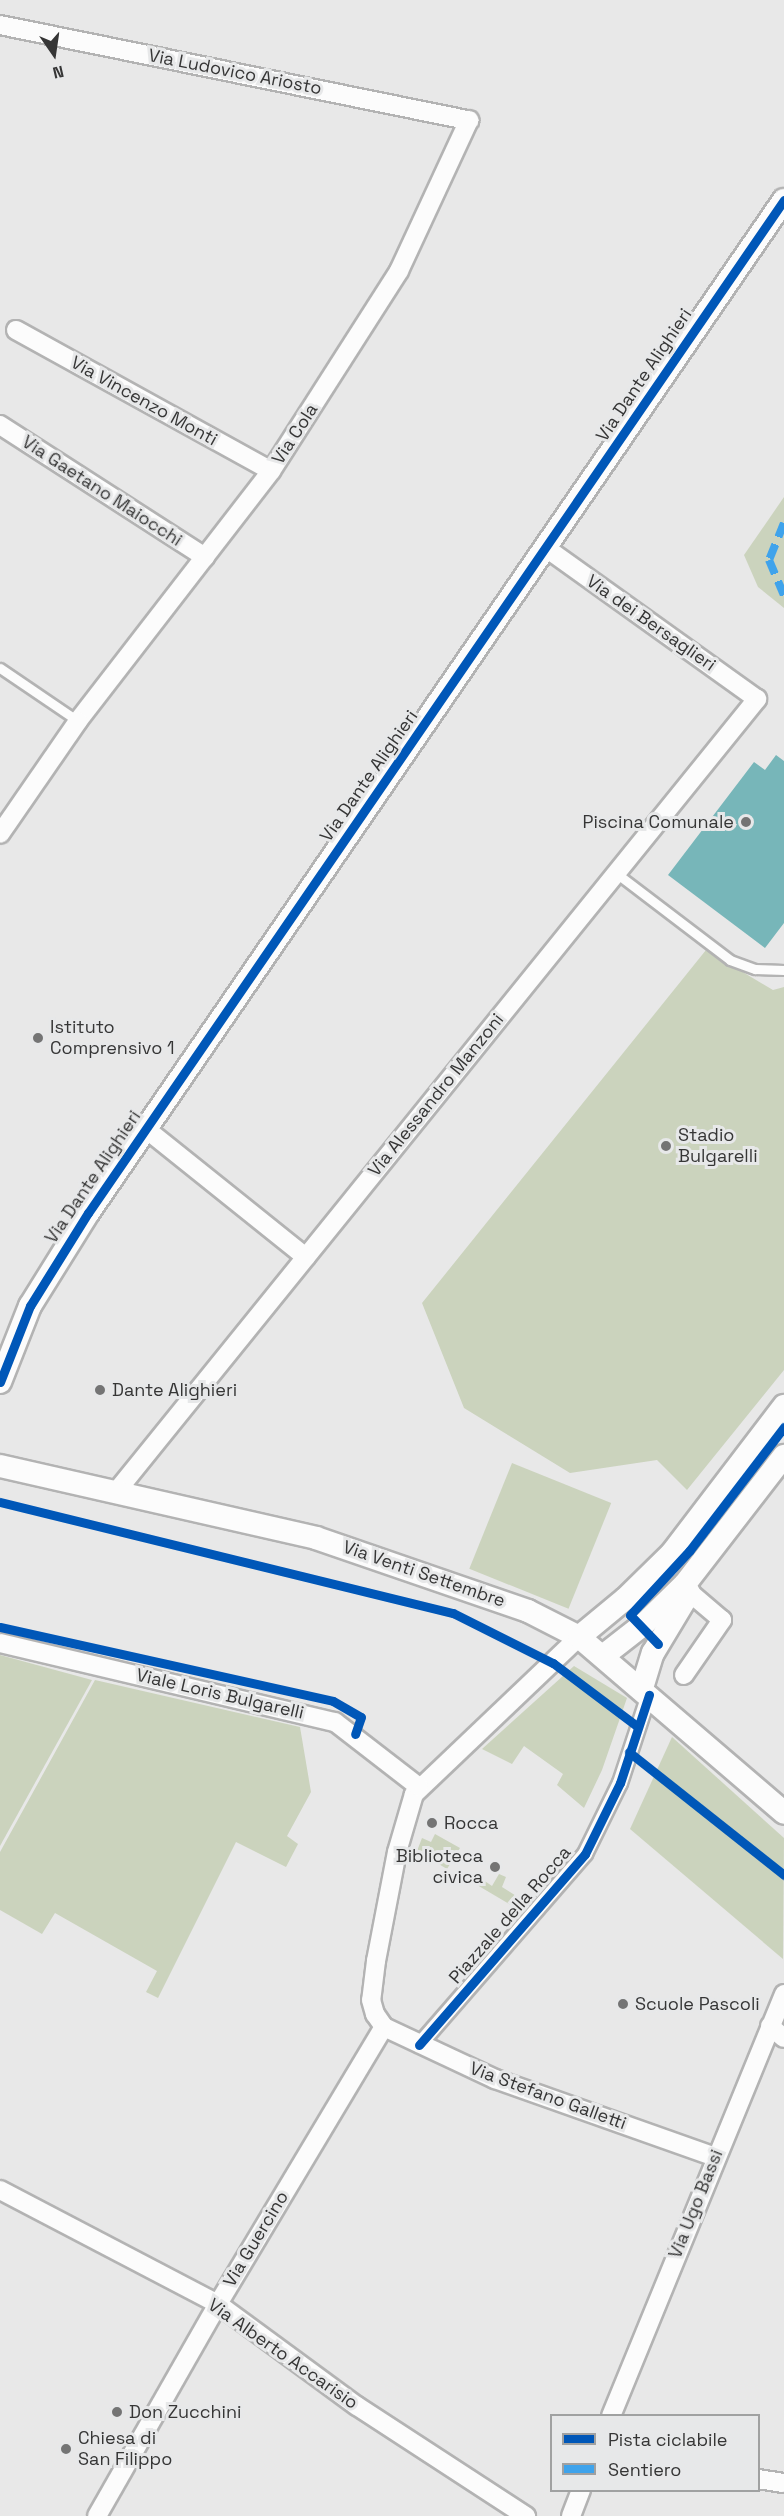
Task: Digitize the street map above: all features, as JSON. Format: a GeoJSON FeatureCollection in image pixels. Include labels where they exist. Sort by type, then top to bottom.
{"type":"FeatureCollection","features":[{"type":"Feature","properties":{"kind":"street","name":"Via Ludovico Ariosto"},"geometry":{"type":"LineString","coordinates":[[0,25],[469,120]]}},
{"type":"Feature","properties":{"kind":"street","name":"Via Cola"},"geometry":{"type":"LineString","coordinates":[[0,834],[78,721],[271,471],[399,271],[469,120]]}},
{"type":"Feature","properties":{"kind":"street","name":"Via Dante Alighieri"},"geometry":{"type":"LineString","coordinates":[[0,1382],[41,1286],[146,1129],[784,200]]}},
{"type":"Feature","properties":{"kind":"street","name":"Via Vincenzo Monti"},"geometry":{"type":"LineString","coordinates":[[16,330],[271,471]]}},
{"type":"Feature","properties":{"kind":"street","name":"Via Gaetano Maiocchi"},"geometry":{"type":"LineString","coordinates":[[0,425],[205,557]]}},
{"type":"Feature","properties":{"kind":"street","name":"Via dei Bersaglieri"},"geometry":{"type":"LineString","coordinates":[[546,548],[757,699]]}},
{"type":"Feature","properties":{"kind":"street","name":"Via Alessandro Manzoni"},"geometry":{"type":"LineString","coordinates":[[116,1492],[757,699]]}},
{"type":"Feature","properties":{"kind":"street","name":"Via Dante Alighieri"},"geometry":{"type":"LineString","coordinates":[[146,1129],[306,1257]]}},
{"type":"Feature","properties":{"kind":"street"},"geometry":{"type":"LineString","coordinates":[[384,2027],[371,2000],[376,1961],[397,1852],[419,1787],[672,1553],[784,1406]]}},
{"type":"Feature","properties":{"kind":"street"},"geometry":{"type":"LineString","coordinates":[[646,1691],[653,1653],[722,1540],[784,1456]]}},
{"type":"Feature","properties":{"kind":"street","name":"Via Venti Settembre"},"geometry":{"type":"LineString","coordinates":[[0,1466],[316,1538],[494,1597],[579,1637],[646,1691],[784,1813]]}},
{"type":"Feature","properties":{"kind":"street"},"geometry":{"type":"LineString","coordinates":[[603,1656],[668,1602],[722,1540]]}},
{"type":"Feature","properties":{"kind":"street"},"geometry":{"type":"LineString","coordinates":[[684,1675],[722,1620],[689,1592]]}},
{"type":"Feature","properties":{"kind":"street","name":"Viale Loris Bulgarelli"},"geometry":{"type":"LineString","coordinates":[[0,1643],[335,1722],[419,1787]]}},
{"type":"Feature","properties":{"kind":"street","name":"Piazzale della Rocca"},"geometry":{"type":"LineString","coordinates":[[419,2045],[585,1854],[620,1783],[646,1691]]}},
{"type":"Feature","properties":{"kind":"street","name":"Via Ugo Bassi"},"geometry":{"type":"LineString","coordinates":[[610,2414],[784,1994]]}},
{"type":"Feature","properties":{"kind":"street"},"geometry":{"type":"LineString","coordinates":[[770,2026],[784,2038]]}},
{"type":"Feature","properties":{"kind":"street","name":"Via Stefano Galletti"},"geometry":{"type":"LineString","coordinates":[[384,2027],[495,2079],[715,2157]]}},
{"type":"Feature","properties":{"kind":"street","name":"Via Guercino"},"geometry":{"type":"LineString","coordinates":[[97,2516],[218,2304],[384,2027]]}},
{"type":"Feature","properties":{"kind":"street","name":"Via Alberto Accarisio"},"geometry":{"type":"LineString","coordinates":[[0,2190],[218,2304],[357,2406],[526,2516]]}},
{"type":"Feature","properties":{"kind":"street"},"geometry":{"type":"LineString","coordinates":[[760,2479],[784,2483]]}},
{"type":"Feature","properties":{"kind":"street"},"geometry":{"type":"LineString","coordinates":[[571,2516],[580,2492]]}},
{"type":"Feature","properties":{"kind":"lane"},"geometry":{"type":"LineString","coordinates":[[0,668],[78,721]]}},
{"type":"Feature","properties":{"kind":"lane"},"geometry":{"type":"LineString","coordinates":[[616,873],[730,960],[755,969],[784,970]]}},
{"type":"Feature","properties":{"kind":"green space"},"geometry":{"type":"Polygon","coordinates":[[[784,497],[784,608],[758,587],[744,555],[784,497]]]}},
{"type":"Feature","properties":{"kind":"green space","name":"Stadio Bulgarelli"},"geometry":{"type":"Polygon","coordinates":[[[706,950],[773,990],[784,987],[784,1370],[687,1490],[657,1460],[570,1473],[464,1408],[422,1303],[706,950]]]}},
{"type":"Feature","properties":{"kind":"green space"},"geometry":{"type":"Polygon","coordinates":[[[512,1463],[611,1503],[569,1609],[469,1569],[512,1463]]]}},
{"type":"Feature","properties":{"kind":"green space"},"geometry":{"type":"Polygon","coordinates":[[[0,1655],[92,1680],[0,1846],[0,1655]]]}},
{"type":"Feature","properties":{"kind":"green space"},"geometry":{"type":"Polygon","coordinates":[[[574,1666],[627,1698],[602,1770],[584,1808],[557,1785],[563,1774],[524,1746],[512,1764],[482,1749],[574,1666]]]}},
{"type":"Feature","properties":{"kind":"green space"},"geometry":{"type":"Polygon","coordinates":[[[95,1680],[300,1727],[311,1792],[287,1836],[298,1844],[286,1867],[236,1842],[158,1998],[146,1992],[157,1971],[55,1913],[42,1934],[0,1910],[0,1852],[95,1680]]]}},
{"type":"Feature","properties":{"kind":"green space"},"geometry":{"type":"Polygon","coordinates":[[[672,1737],[784,1838],[783,1959],[630,1829],[672,1737]]]}},
{"type":"Feature","properties":{"kind":"green space"},"geometry":{"type":"Polygon","coordinates":[[[435,1834],[460,1848],[447,1869],[417,1851],[422,1838],[431,1842],[435,1834]]]}},
{"type":"Feature","properties":{"kind":"green space"},"geometry":{"type":"Polygon","coordinates":[[[499,1874],[506,1877],[502,1887],[521,1899],[514,1907],[472,1882],[476,1875],[492,1886],[499,1874]]]}},
{"type":"Feature","properties":{"kind":"water","name":"Piscina Comunale"},"geometry":{"type":"Polygon","coordinates":[[[776,755],[784,761],[784,923],[765,948],[668,875],[754,762],[765,770],[776,755]]]}},
{"type":"Feature","properties":{"kind":"marked path"},"geometry":{"type":"LineString","coordinates":[[784,523],[769,560],[784,596]]}},
{"type":"Feature","properties":{"kind":"cycle path"},"geometry":{"type":"LineString","coordinates":[[0,1382],[30,1306],[88,1213],[784,200]]}},
{"type":"Feature","properties":{"kind":"cycle path"},"geometry":{"type":"LineString","coordinates":[[658,1644],[630,1615],[690,1550],[784,1427]]}},
{"type":"Feature","properties":{"kind":"cycle path"},"geometry":{"type":"LineString","coordinates":[[0,1502],[453,1613],[553,1663],[637,1726]]}},
{"type":"Feature","properties":{"kind":"cycle path"},"geometry":{"type":"LineString","coordinates":[[0,1627],[333,1701],[361,1717],[355,1734]]}},
{"type":"Feature","properties":{"kind":"cycle path"},"geometry":{"type":"LineString","coordinates":[[419,2045],[585,1854],[620,1783],[649,1695]]}},
{"type":"Feature","properties":{"kind":"cycle path"},"geometry":{"type":"LineString","coordinates":[[629,1752],[784,1875]]}},
{"type":"Feature","properties":{"kind":"place","name":"Piscina Comunale"},"geometry":{"type":"Point","coordinates":[746,822]}},
{"type":"Feature","properties":{"kind":"place","name":"Istituto Comprensivo 1"},"geometry":{"type":"Point","coordinates":[38,1038]}},
{"type":"Feature","properties":{"kind":"place","name":"Stadio Bulgarelli"},"geometry":{"type":"Point","coordinates":[666,1146]}},
{"type":"Feature","properties":{"kind":"place","name":"Dante Alighieri"},"geometry":{"type":"Point","coordinates":[100,1390]}},
{"type":"Feature","properties":{"kind":"place","name":"Rocca"},"geometry":{"type":"Point","coordinates":[432,1823]}},
{"type":"Feature","properties":{"kind":"place","name":"Biblioteca civica"},"geometry":{"type":"Point","coordinates":[495,1867]}},
{"type":"Feature","properties":{"kind":"place","name":"Scuole Pascoli"},"geometry":{"type":"Point","coordinates":[623,2004]}},
{"type":"Feature","properties":{"kind":"place","name":"Don Zucchini"},"geometry":{"type":"Point","coordinates":[117,2412]}},
{"type":"Feature","properties":{"kind":"place","name":"Chiesa di San Filippo"},"geometry":{"type":"Point","coordinates":[66,2449]}}]}
